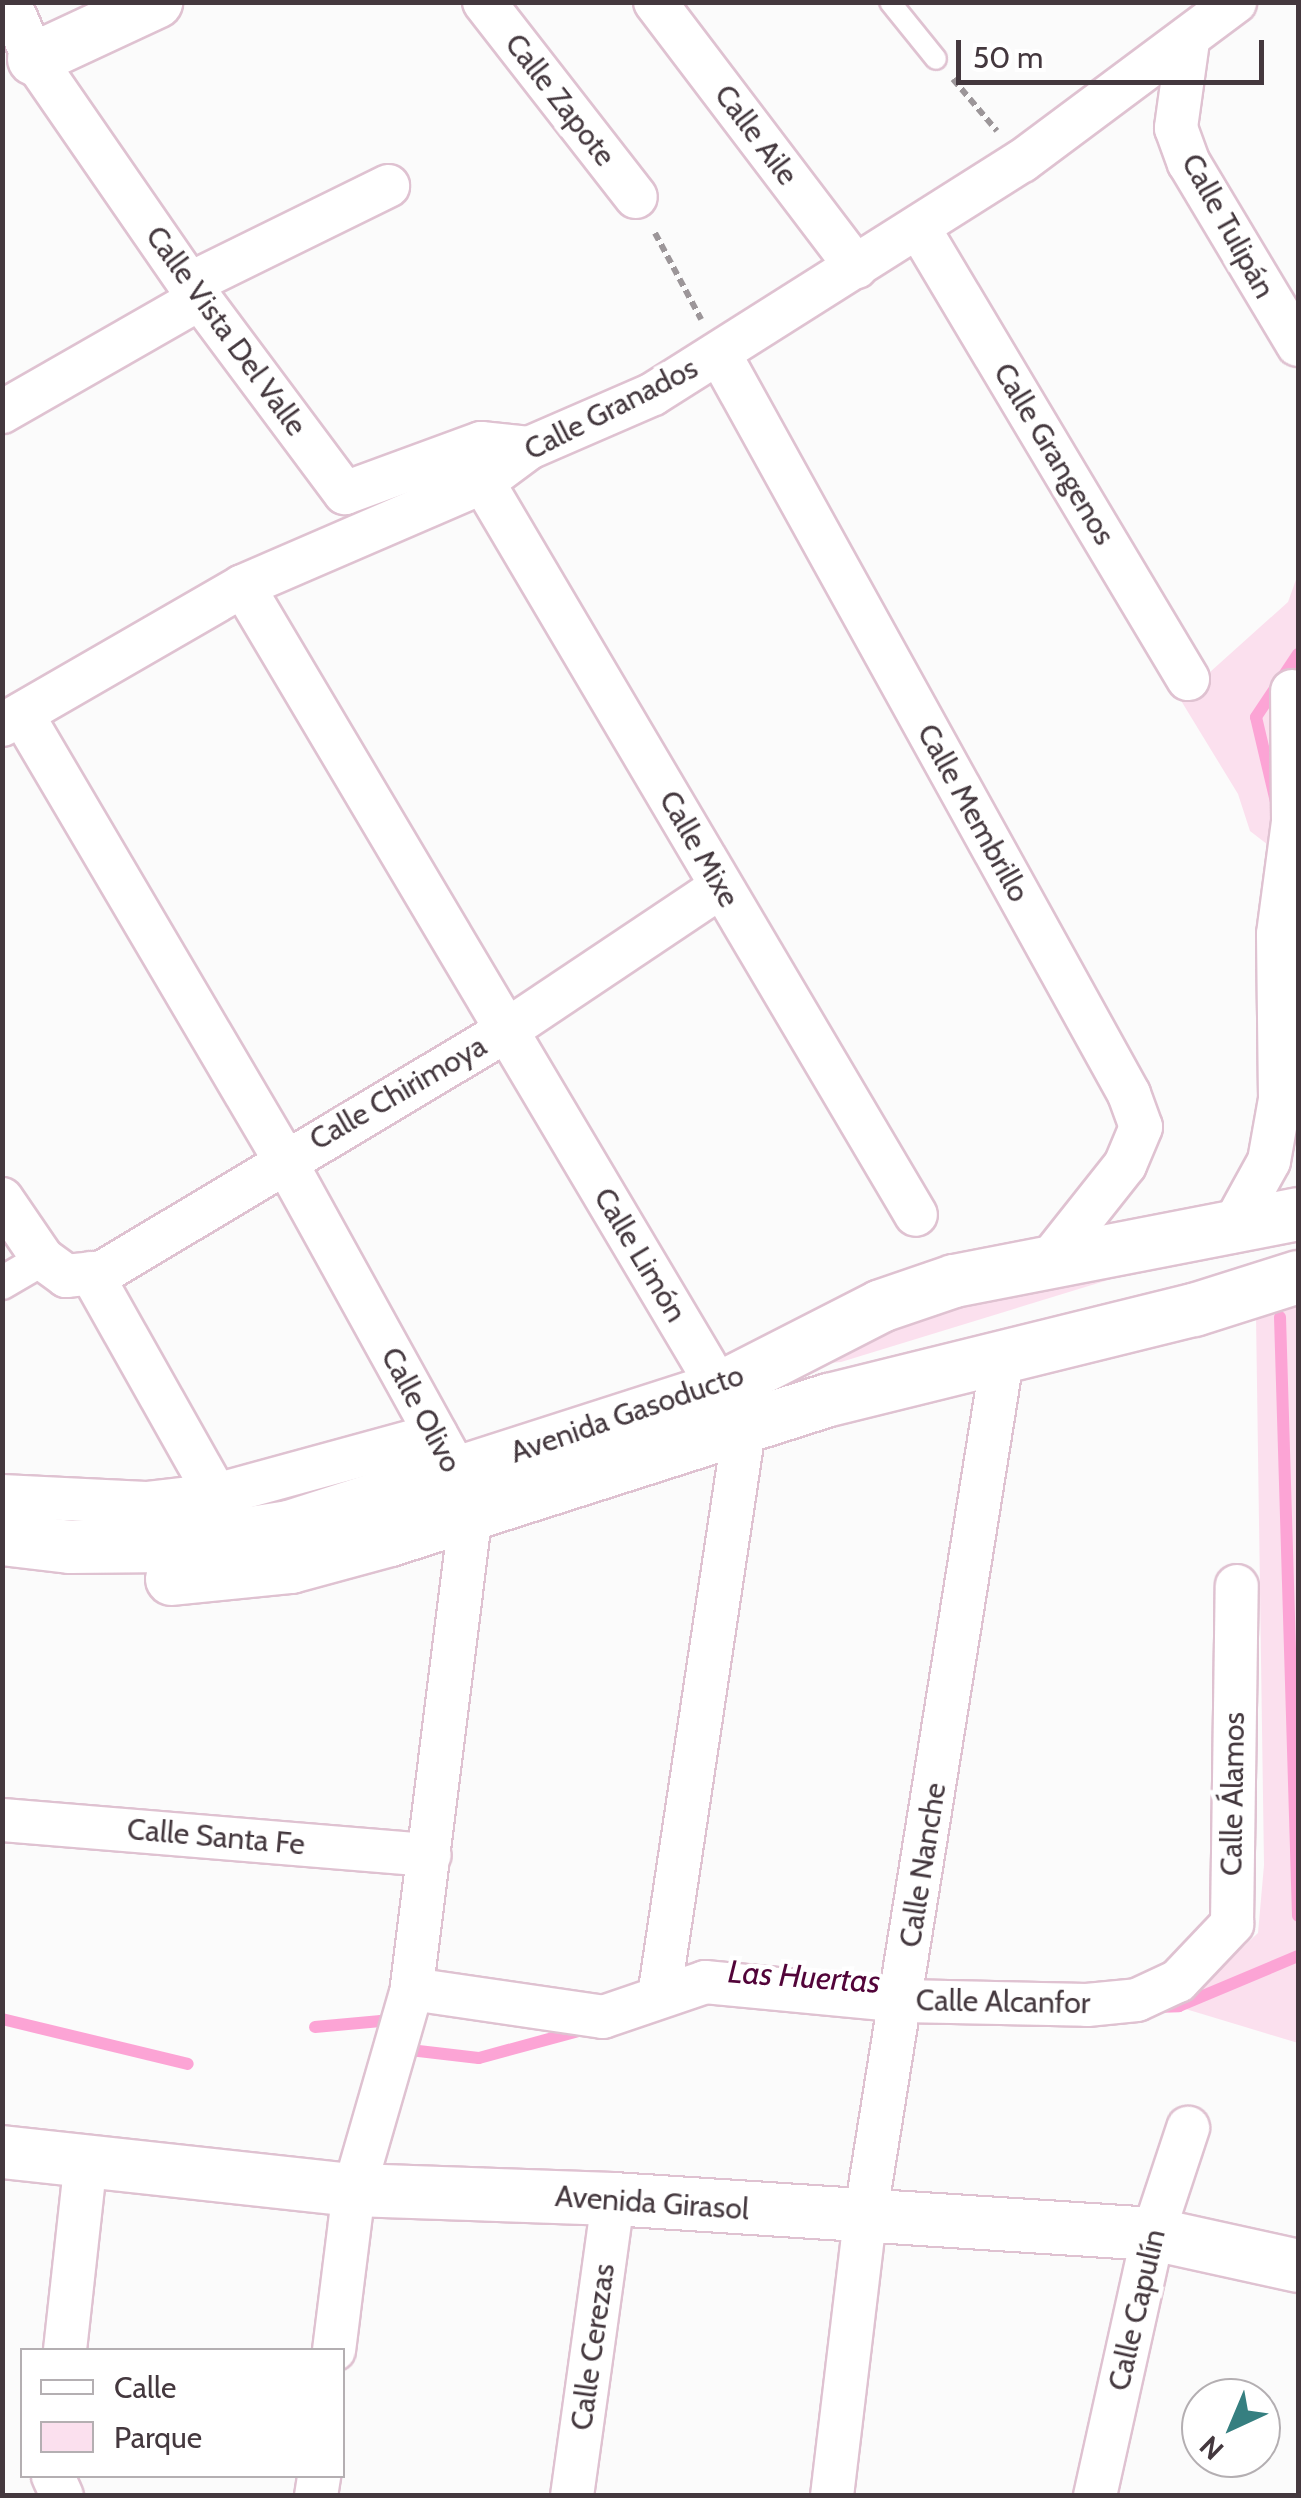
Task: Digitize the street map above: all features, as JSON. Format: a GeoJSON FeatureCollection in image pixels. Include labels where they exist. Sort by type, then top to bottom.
{"type":"FeatureCollection","features":[{"type":"Feature","properties":{"kind":"street","name":"Calle Vista Del Valle"},"geometry":{"type":"LineString","coordinates":[[8,2],[34,59],[195,291],[345,493],[480,443],[530,448]]}},
{"type":"Feature","properties":{"kind":"street"},"geometry":{"type":"LineString","coordinates":[[34,59],[156,2]]}},
{"type":"Feature","properties":{"kind":"street","name":"Calle Zapote"},"geometry":{"type":"LineString","coordinates":[[484,2],[636,197]]}},
{"type":"Feature","properties":{"kind":"street","name":"Calle Aile"},"geometry":{"type":"LineString","coordinates":[[655,2],[856,268]]}},
{"type":"Feature","properties":{"kind":"street","name":"Calle Granados"},"geometry":{"type":"LineString","coordinates":[[12,719],[243,586],[483,482],[530,448],[653,394],[920,230],[1022,161],[1209,16]]}},
{"type":"Feature","properties":{"kind":"street","name":"Calle Tulipán"},"geometry":{"type":"LineString","coordinates":[[1209,16],[1176,128],[1189,163],[1298,345]]}},
{"type":"Feature","properties":{"kind":"street"},"geometry":{"type":"LineString","coordinates":[[2,412],[195,291],[388,186]]}},
{"type":"Feature","properties":{"kind":"street","name":"Calle Grangenos"},"geometry":{"type":"LineString","coordinates":[[920,230],[1188,679]]}},
{"type":"Feature","properties":{"kind":"street","name":"Calle Membrillo"},"geometry":{"type":"LineString","coordinates":[[719,353],[1129,1094],[1141,1127],[1125,1166],[1046,1266]]}},
{"type":"Feature","properties":{"kind":"street","name":"Calle Mixe"},"geometry":{"type":"LineString","coordinates":[[483,482],[916,1215]]}},
{"type":"Feature","properties":{"kind":"street","name":"Calle Limón"},"geometry":{"type":"LineString","coordinates":[[243,586],[732,1410]]}},
{"type":"Feature","properties":{"kind":"street"},"geometry":{"type":"LineString","coordinates":[[1230,1232],[1269,1161],[1280,1099],[1293,821],[1292,691]]}},
{"type":"Feature","properties":{"kind":"street","name":"Calle Olivo"},"geometry":{"type":"LineString","coordinates":[[12,719],[284,1159],[455,1473]]}},
{"type":"Feature","properties":{"kind":"street","name":"Calle Chirimoya"},"geometry":{"type":"LineString","coordinates":[[67,1270],[284,1159],[507,1030],[721,887]]}},
{"type":"Feature","properties":{"kind":"street"},"geometry":{"type":"LineString","coordinates":[[2,1199],[67,1270],[216,1495]]}},
{"type":"Feature","properties":{"kind":"street","name":"Avenida Gasoducto"},"geometry":{"type":"LineString","coordinates":[[732,1410],[881,1306],[954,1281],[1230,1232],[1298,1214]]}},
{"type":"Feature","properties":{"kind":"street"},"geometry":{"type":"LineString","coordinates":[[2,1283],[67,1270]]}},
{"type":"Feature","properties":{"kind":"street","name":"Avenida Gasoducto"},"geometry":{"type":"LineString","coordinates":[[2,1539],[70,1547],[170,1546],[289,1528],[455,1473],[732,1410],[829,1400],[1003,1354],[1194,1310],[1298,1276]]}},
{"type":"Feature","properties":{"kind":"street","name":"Calle Nanche"},"geometry":{"type":"LineString","coordinates":[[832,2496],[865,2218],[1003,1354]]}},
{"type":"Feature","properties":{"kind":"street"},"geometry":{"type":"LineString","coordinates":[[659,1997],[732,1410]]}},
{"type":"Feature","properties":{"kind":"street"},"geometry":{"type":"LineString","coordinates":[[2,1496],[146,1503],[455,1473],[430,1855],[409,1999],[354,2190],[334,2348]]}},
{"type":"Feature","properties":{"kind":"street","name":"Avenida Gasoducto"},"geometry":{"type":"LineString","coordinates":[[2,1571],[69,1580],[168,1580],[291,1567],[455,1473]]}},
{"type":"Feature","properties":{"kind":"street","name":"Calle Álamos"},"geometry":{"type":"LineString","coordinates":[[1178,1981],[1232,1924],[1237,1586]]}},
{"type":"Feature","properties":{"kind":"street","name":"Calle Santa Fe"},"geometry":{"type":"LineString","coordinates":[[2,1820],[430,1855]]}},
{"type":"Feature","properties":{"kind":"street","name":"Calle Alcanfor"},"geometry":{"type":"LineString","coordinates":[[409,1999],[603,2017],[705,1982],[899,2015],[1137,2000],[1178,1981]]}},
{"type":"Feature","properties":{"kind":"street","name":"Calle Capulín"},"geometry":{"type":"LineString","coordinates":[[1095,2496],[1153,2234],[1188,2128]]}},
{"type":"Feature","properties":{"kind":"street","name":"Avenida Girasol"},"geometry":{"type":"LineString","coordinates":[[2,2152],[354,2190],[613,2199],[1153,2234],[1298,2266]]}},
{"type":"Feature","properties":{"kind":"street"},"geometry":{"type":"LineString","coordinates":[[66,2348],[86,2161]]}},
{"type":"Feature","properties":{"kind":"street","name":"Calle Cerezas"},"geometry":{"type":"LineString","coordinates":[[572,2496],[613,2199]]}},
{"type":"Feature","properties":{"kind":"lane"},"geometry":{"type":"LineString","coordinates":[[890,2],[936,59]]}},
{"type":"Feature","properties":{"kind":"path"},"geometry":{"type":"LineString","coordinates":[[936,59],[1022,161]]}},
{"type":"Feature","properties":{"kind":"path"},"geometry":{"type":"LineString","coordinates":[[636,197],[719,353]]}},
{"type":"Feature","properties":{"kind":"green space"},"geometry":{"type":"Polygon","coordinates":[[[1298,574],[1298,856],[1272,848],[1250,831],[1238,794],[1180,699],[1288,602],[1298,574]]]}},
{"type":"Feature","properties":{"kind":"green space"},"geometry":{"type":"Polygon","coordinates":[[[1144,1269],[841,1362],[805,1365],[956,1286],[1144,1269]]]}},
{"type":"Feature","properties":{"kind":"green space"},"geometry":{"type":"Polygon","coordinates":[[[1298,1302],[1298,2043],[1179,2007],[1258,1933],[1264,1865],[1256,1316],[1298,1302]]]}},
{"type":"Feature","properties":{"kind":"waterway","name":"Las Huertas"},"geometry":{"type":"LineString","coordinates":[[1277,806],[1256,717],[1298,654]]}},
{"type":"Feature","properties":{"kind":"waterway","name":"Las Huertas"},"geometry":{"type":"LineString","coordinates":[[1280,1317],[1298,1916]]}},
{"type":"Feature","properties":{"kind":"waterway","name":"Las Huertas"},"geometry":{"type":"LineString","coordinates":[[1156,2007],[1179,2006],[1298,1956]]}},
{"type":"Feature","properties":{"kind":"waterway","name":"Las Huertas"},"geometry":{"type":"LineString","coordinates":[[2,2019],[188,2064]]}},
{"type":"Feature","properties":{"kind":"waterway","name":"Las Huertas"},"geometry":{"type":"LineString","coordinates":[[315,2027],[381,2021],[410,2050],[479,2058],[586,2029]]}}]}
